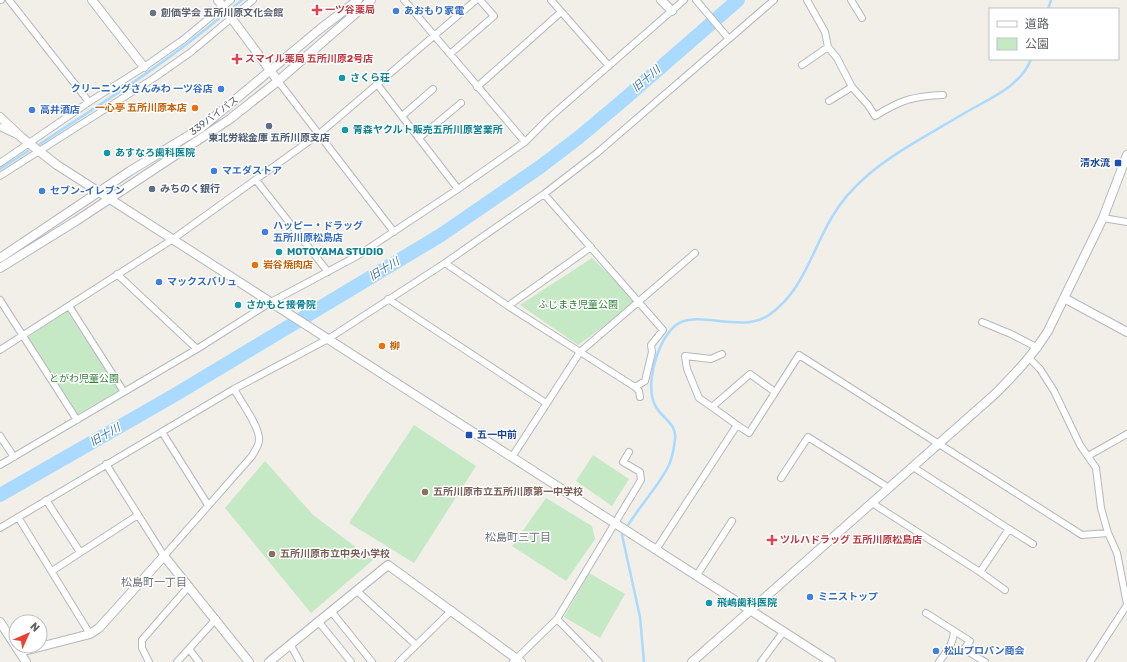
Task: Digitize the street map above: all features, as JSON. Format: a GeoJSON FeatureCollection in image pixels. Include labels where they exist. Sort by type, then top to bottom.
{"type":"FeatureCollection","features":[{"type":"Feature","properties":{"kind":"street"},"geometry":{"type":"LineString","coordinates":[[9,0],[89,102]]}},
{"type":"Feature","properties":{"kind":"street"},"geometry":{"type":"LineString","coordinates":[[92,0],[144,67]]}},
{"type":"Feature","properties":{"kind":"street"},"geometry":{"type":"LineString","coordinates":[[218,0],[270,71],[394,232]]}},
{"type":"Feature","properties":{"kind":"street"},"geometry":{"type":"LineString","coordinates":[[0,163],[184,39],[231,0]]}},
{"type":"Feature","properties":{"kind":"street"},"geometry":{"type":"LineString","coordinates":[[0,176],[154,78],[191,52],[252,0]]}},
{"type":"Feature","properties":{"kind":"street","name":"339バイパス"},"geometry":{"type":"LineString","coordinates":[[0,258],[201,128],[320,29],[358,0]]}},
{"type":"Feature","properties":{"kind":"street"},"geometry":{"type":"LineString","coordinates":[[0,268],[230,119],[278,81],[371,0]]}},
{"type":"Feature","properties":{"kind":"street"},"geometry":{"type":"LineString","coordinates":[[404,0],[525,142]]}},
{"type":"Feature","properties":{"kind":"street"},"geometry":{"type":"LineString","coordinates":[[0,350],[173,239],[256,180],[318,134],[476,0]]}},
{"type":"Feature","properties":{"kind":"street"},"geometry":{"type":"LineString","coordinates":[[450,54],[494,16],[480,0]]}},
{"type":"Feature","properties":{"kind":"street"},"geometry":{"type":"LineString","coordinates":[[551,0],[609,66]]}},
{"type":"Feature","properties":{"kind":"street"},"geometry":{"type":"LineString","coordinates":[[661,0],[672,11]]}},
{"type":"Feature","properties":{"kind":"street"},"geometry":{"type":"LineString","coordinates":[[0,465],[197,349],[271,302],[328,272],[394,232],[458,189],[525,142],[549,118],[684,0]]}},
{"type":"Feature","properties":{"kind":"street"},"geometry":{"type":"LineString","coordinates":[[0,528],[106,464],[325,338],[445,263],[544,194],[597,153],[728,37],[774,0]]}},
{"type":"Feature","properties":{"kind":"street"},"geometry":{"type":"LineString","coordinates":[[807,0],[825,32],[828,47],[837,58],[852,87],[876,116],[894,104],[916,96],[943,95]]}},
{"type":"Feature","properties":{"kind":"street"},"geometry":{"type":"LineString","coordinates":[[850,0],[862,18]]}},
{"type":"Feature","properties":{"kind":"street"},"geometry":{"type":"LineString","coordinates":[[698,2],[728,37]]}},
{"type":"Feature","properties":{"kind":"street"},"geometry":{"type":"LineString","coordinates":[[478,87],[561,12]]}},
{"type":"Feature","properties":{"kind":"street"},"geometry":{"type":"LineString","coordinates":[[802,65],[828,47]]}},
{"type":"Feature","properties":{"kind":"street"},"geometry":{"type":"LineString","coordinates":[[377,84],[458,189]]}},
{"type":"Feature","properties":{"kind":"street"},"geometry":{"type":"LineString","coordinates":[[829,100],[852,87]]}},
{"type":"Feature","properties":{"kind":"street"},"geometry":{"type":"LineString","coordinates":[[402,116],[433,90]]}},
{"type":"Feature","properties":{"kind":"street"},"geometry":{"type":"LineString","coordinates":[[419,138],[462,103]]}},
{"type":"Feature","properties":{"kind":"street"},"geometry":{"type":"LineString","coordinates":[[0,117],[38,151],[109,198],[325,338],[657,548],[831,662]]}},
{"type":"Feature","properties":{"kind":"street"},"geometry":{"type":"LineString","coordinates":[[0,127],[21,137]]}},
{"type":"Feature","properties":{"kind":"street"},"geometry":{"type":"LineString","coordinates":[[692,662],[995,394],[1030,358],[1038,348],[1103,218],[1127,155]]}},
{"type":"Feature","properties":{"kind":"street"},"geometry":{"type":"LineString","coordinates":[[256,180],[328,272]]}},
{"type":"Feature","properties":{"kind":"street"},"geometry":{"type":"LineString","coordinates":[[544,194],[663,330],[651,345],[652,352],[645,381],[635,387]]}},
{"type":"Feature","properties":{"kind":"street"},"geometry":{"type":"LineString","coordinates":[[1103,218],[1127,222]]}},
{"type":"Feature","properties":{"kind":"street"},"geometry":{"type":"LineString","coordinates":[[508,306],[591,247]]}},
{"type":"Feature","properties":{"kind":"street"},"geometry":{"type":"LineString","coordinates":[[512,457],[546,402],[580,352],[695,253]]}},
{"type":"Feature","properties":{"kind":"street"},"geometry":{"type":"LineString","coordinates":[[445,263],[508,306],[635,387],[639,391],[640,397]]}},
{"type":"Feature","properties":{"kind":"street"},"geometry":{"type":"LineString","coordinates":[[117,274],[197,349]]}},
{"type":"Feature","properties":{"kind":"street"},"geometry":{"type":"LineString","coordinates":[[1064,298],[1127,332]]}},
{"type":"Feature","properties":{"kind":"street"},"geometry":{"type":"LineString","coordinates":[[388,299],[546,402]]}},
{"type":"Feature","properties":{"kind":"street"},"geometry":{"type":"LineString","coordinates":[[0,300],[78,420]]}},
{"type":"Feature","properties":{"kind":"street"},"geometry":{"type":"LineString","coordinates":[[69,306],[124,392]]}},
{"type":"Feature","properties":{"kind":"street"},"geometry":{"type":"LineString","coordinates":[[982,322],[1011,334],[1038,348]]}},
{"type":"Feature","properties":{"kind":"street"},"geometry":{"type":"LineString","coordinates":[[722,354],[711,359],[686,356],[687,370],[699,398],[749,433],[799,355],[1082,535],[1108,534]]}},
{"type":"Feature","properties":{"kind":"street"},"geometry":{"type":"LineString","coordinates":[[1030,358],[1040,369],[1054,391],[1080,445],[1096,468],[1101,508],[1108,534],[1117,553],[1127,604],[1090,662]]}},
{"type":"Feature","properties":{"kind":"street"},"geometry":{"type":"LineString","coordinates":[[712,407],[750,374],[775,392]]}},
{"type":"Feature","properties":{"kind":"street"},"geometry":{"type":"LineString","coordinates":[[48,645],[90,634],[99,628],[252,456],[258,445],[259,438],[256,429],[234,390]]}},
{"type":"Feature","properties":{"kind":"street"},"geometry":{"type":"LineString","coordinates":[[657,548],[737,425]]}},
{"type":"Feature","properties":{"kind":"street"},"geometry":{"type":"LineString","coordinates":[[162,432],[208,505]]}},
{"type":"Feature","properties":{"kind":"street"},"geometry":{"type":"LineString","coordinates":[[1088,456],[1127,434]]}},
{"type":"Feature","properties":{"kind":"street"},"geometry":{"type":"LineString","coordinates":[[0,436],[14,457]]}},
{"type":"Feature","properties":{"kind":"street"},"geometry":{"type":"LineString","coordinates":[[781,478],[808,437],[889,488]]}},
{"type":"Feature","properties":{"kind":"street"},"geometry":{"type":"LineString","coordinates":[[269,662],[388,565],[452,610],[517,661],[557,619],[617,523],[641,480],[640,472],[623,462],[629,452]]}},
{"type":"Feature","properties":{"kind":"street"},"geometry":{"type":"LineString","coordinates":[[106,464],[164,556],[249,662]]}},
{"type":"Feature","properties":{"kind":"street"},"geometry":{"type":"LineString","coordinates":[[912,467],[1033,544]]}},
{"type":"Feature","properties":{"kind":"street"},"geometry":{"type":"LineString","coordinates":[[46,500],[80,552]]}},
{"type":"Feature","properties":{"kind":"street"},"geometry":{"type":"LineString","coordinates":[[872,503],[980,572],[1005,590]]}},
{"type":"Feature","properties":{"kind":"street"},"geometry":{"type":"LineString","coordinates":[[52,571],[138,515]]}},
{"type":"Feature","properties":{"kind":"street"},"geometry":{"type":"LineString","coordinates":[[18,517],[90,634]]}},
{"type":"Feature","properties":{"kind":"street"},"geometry":{"type":"LineString","coordinates":[[697,575],[732,521]]}},
{"type":"Feature","properties":{"kind":"street"},"geometry":{"type":"LineString","coordinates":[[980,572],[1008,529]]}},
{"type":"Feature","properties":{"kind":"street"},"geometry":{"type":"LineString","coordinates":[[149,662],[142,648],[142,640],[189,586]]}},
{"type":"Feature","properties":{"kind":"street"},"geometry":{"type":"LineString","coordinates":[[357,591],[416,645]]}},
{"type":"Feature","properties":{"kind":"street"},"geometry":{"type":"LineString","coordinates":[[399,662],[452,610]]}},
{"type":"Feature","properties":{"kind":"street"},"geometry":{"type":"LineString","coordinates":[[331,612],[372,662]]}},
{"type":"Feature","properties":{"kind":"street"},"geometry":{"type":"LineString","coordinates":[[926,613],[970,641],[964,649],[985,662]]}},
{"type":"Feature","properties":{"kind":"street"},"geometry":{"type":"LineString","coordinates":[[177,662],[216,619]]}},
{"type":"Feature","properties":{"kind":"street"},"geometry":{"type":"LineString","coordinates":[[557,619],[599,662]]}},
{"type":"Feature","properties":{"kind":"street"},"geometry":{"type":"LineString","coordinates":[[318,621],[351,662]]}},
{"type":"Feature","properties":{"kind":"street"},"geometry":{"type":"LineString","coordinates":[[0,622],[8,634]]}},
{"type":"Feature","properties":{"kind":"street"},"geometry":{"type":"LineString","coordinates":[[772,662],[763,660],[784,631]]}},
{"type":"Feature","properties":{"kind":"street"},"geometry":{"type":"LineString","coordinates":[[939,662],[954,638],[954,631]]}},
{"type":"Feature","properties":{"kind":"street"},"geometry":{"type":"LineString","coordinates":[[290,644],[300,662]]}},
{"type":"Feature","properties":{"kind":"street"},"geometry":{"type":"LineString","coordinates":[[189,650],[199,662]]}},
{"type":"Feature","properties":{"kind":"green space","name":"ふじまき児童公園"},"geometry":{"type":"Polygon","coordinates":[[[592,258],[637,302],[578,345],[520,305],[592,258]]]}},
{"type":"Feature","properties":{"kind":"green space","name":"とがわ児童公園"},"geometry":{"type":"Polygon","coordinates":[[[67,311],[119,390],[78,414],[28,337],[67,311]]]}},
{"type":"Feature","properties":{"kind":"green space"},"geometry":{"type":"Polygon","coordinates":[[[414,425],[476,466],[414,563],[349,523],[414,425]]]}},
{"type":"Feature","properties":{"kind":"green space"},"geometry":{"type":"Polygon","coordinates":[[[593,455],[629,479],[612,506],[576,481],[593,455]]]}},
{"type":"Feature","properties":{"kind":"green space"},"geometry":{"type":"Polygon","coordinates":[[[265,461],[313,515],[373,560],[311,613],[225,508],[265,461]]]}},
{"type":"Feature","properties":{"kind":"green space"},"geometry":{"type":"Polygon","coordinates":[[[546,498],[592,526],[595,539],[566,581],[512,546],[546,498]]]}},
{"type":"Feature","properties":{"kind":"green space"},"geometry":{"type":"Polygon","coordinates":[[[589,573],[625,594],[600,638],[564,617],[589,573]]]}},
{"type":"Feature","properties":{"kind":"waterway"},"geometry":{"type":"LineString","coordinates":[[232,8],[242,0]]}},
{"type":"Feature","properties":{"kind":"waterway","name":"旧十川"},"geometry":{"type":"LineString","coordinates":[[0,495],[173,396],[441,235],[540,167],[578,138],[738,0]]}},
{"type":"Feature","properties":{"kind":"waterway"},"geometry":{"type":"LineString","coordinates":[[1048,8],[1051,0]]}},
{"type":"Feature","properties":{"kind":"waterway"},"geometry":{"type":"LineString","coordinates":[[40,144],[156,67],[222,16]]}},
{"type":"Feature","properties":{"kind":"waterway"},"geometry":{"type":"LineString","coordinates":[[644,662],[640,617],[622,535],[633,517],[663,476],[673,453],[675,439],[674,429],[656,407],[651,388],[654,364],[658,352],[669,332],[676,325],[695,319],[733,322],[758,320],[769,315],[781,306],[799,283],[836,211],[844,200],[869,174],[902,150],[1002,92],[1019,77],[1026,69],[1030,60]]}},
{"type":"Feature","properties":{"kind":"waterway"},"geometry":{"type":"LineString","coordinates":[[0,169],[28,151]]}},
{"type":"Feature","properties":{"kind":"place","name":"一ツ谷薬局"},"geometry":{"type":"Point","coordinates":[317,10]}},
{"type":"Feature","properties":{"kind":"place","name":"あおもり家電"},"geometry":{"type":"Point","coordinates":[396,11]}},
{"type":"Feature","properties":{"kind":"place","name":"創価学会 五所川原文化会館"},"geometry":{"type":"Point","coordinates":[153,13]}},
{"type":"Feature","properties":{"kind":"place","name":"スマイル薬局 五所川原2号店"},"geometry":{"type":"Point","coordinates":[237,59]}},
{"type":"Feature","properties":{"kind":"place","name":"さくら荘"},"geometry":{"type":"Point","coordinates":[342,78]}},
{"type":"Feature","properties":{"kind":"place","name":"クリーニングさんみわ 一ツ谷店"},"geometry":{"type":"Point","coordinates":[221,89]}},
{"type":"Feature","properties":{"kind":"place","name":"一心亭 五所川原本店"},"geometry":{"type":"Point","coordinates":[195,108]}},
{"type":"Feature","properties":{"kind":"place","name":"高井酒店"},"geometry":{"type":"Point","coordinates":[32,110]}},
{"type":"Feature","properties":{"kind":"place","name":"東北労総金庫 五所川原支店"},"geometry":{"type":"Point","coordinates":[269,126]}},
{"type":"Feature","properties":{"kind":"place","name":"青森ヤクルト販売五所川原営業所"},"geometry":{"type":"Point","coordinates":[345,130]}},
{"type":"Feature","properties":{"kind":"place","name":"あすなろ歯科医院"},"geometry":{"type":"Point","coordinates":[107,153]}},
{"type":"Feature","properties":{"kind":"place","name":"清水流"},"geometry":{"type":"Point","coordinates":[1118,163]}},
{"type":"Feature","properties":{"kind":"place","name":"マエダストア"},"geometry":{"type":"Point","coordinates":[214,171]}},
{"type":"Feature","properties":{"kind":"place","name":"みちのく銀行"},"geometry":{"type":"Point","coordinates":[152,189]}},
{"type":"Feature","properties":{"kind":"place","name":"セブン-イレブン"},"geometry":{"type":"Point","coordinates":[42,191]}},
{"type":"Feature","properties":{"kind":"place","name":"ハッピー・ドラッグ 五所川原松島店"},"geometry":{"type":"Point","coordinates":[265,232]}},
{"type":"Feature","properties":{"kind":"place","name":"MOTOYAMA STUDIO"},"geometry":{"type":"Point","coordinates":[279,252]}},
{"type":"Feature","properties":{"kind":"place","name":"岩谷焼肉店"},"geometry":{"type":"Point","coordinates":[255,265]}},
{"type":"Feature","properties":{"kind":"place","name":"マックスバリュ"},"geometry":{"type":"Point","coordinates":[159,282]}},
{"type":"Feature","properties":{"kind":"place","name":"さかもと接骨院"},"geometry":{"type":"Point","coordinates":[238,305]}},
{"type":"Feature","properties":{"kind":"place","name":"柳"},"geometry":{"type":"Point","coordinates":[382,346]}},
{"type":"Feature","properties":{"kind":"place","name":"五一中前"},"geometry":{"type":"Point","coordinates":[469,435]}},
{"type":"Feature","properties":{"kind":"place","name":"五所川原市立五所川原第一中学校"},"geometry":{"type":"Point","coordinates":[425,492]}},
{"type":"Feature","properties":{"kind":"place","name":"ツルハドラッグ 五所川原松島店"},"geometry":{"type":"Point","coordinates":[772,540]}},
{"type":"Feature","properties":{"kind":"place","name":"五所川原市立中央小学校"},"geometry":{"type":"Point","coordinates":[272,554]}},
{"type":"Feature","properties":{"kind":"place","name":"ミニストップ"},"geometry":{"type":"Point","coordinates":[810,597]}},
{"type":"Feature","properties":{"kind":"place","name":"飛嶋歯科医院"},"geometry":{"type":"Point","coordinates":[709,603]}},
{"type":"Feature","properties":{"kind":"place","name":"松山プロパン商会"},"geometry":{"type":"Point","coordinates":[936,651]}},
{"type":"Feature","properties":{"kind":"district","name":"松島町三丁目"},"geometry":{"type":"Point","coordinates":[518,537]}},
{"type":"Feature","properties":{"kind":"district","name":"松島町一丁目"},"geometry":{"type":"Point","coordinates":[154,582]}}]}
